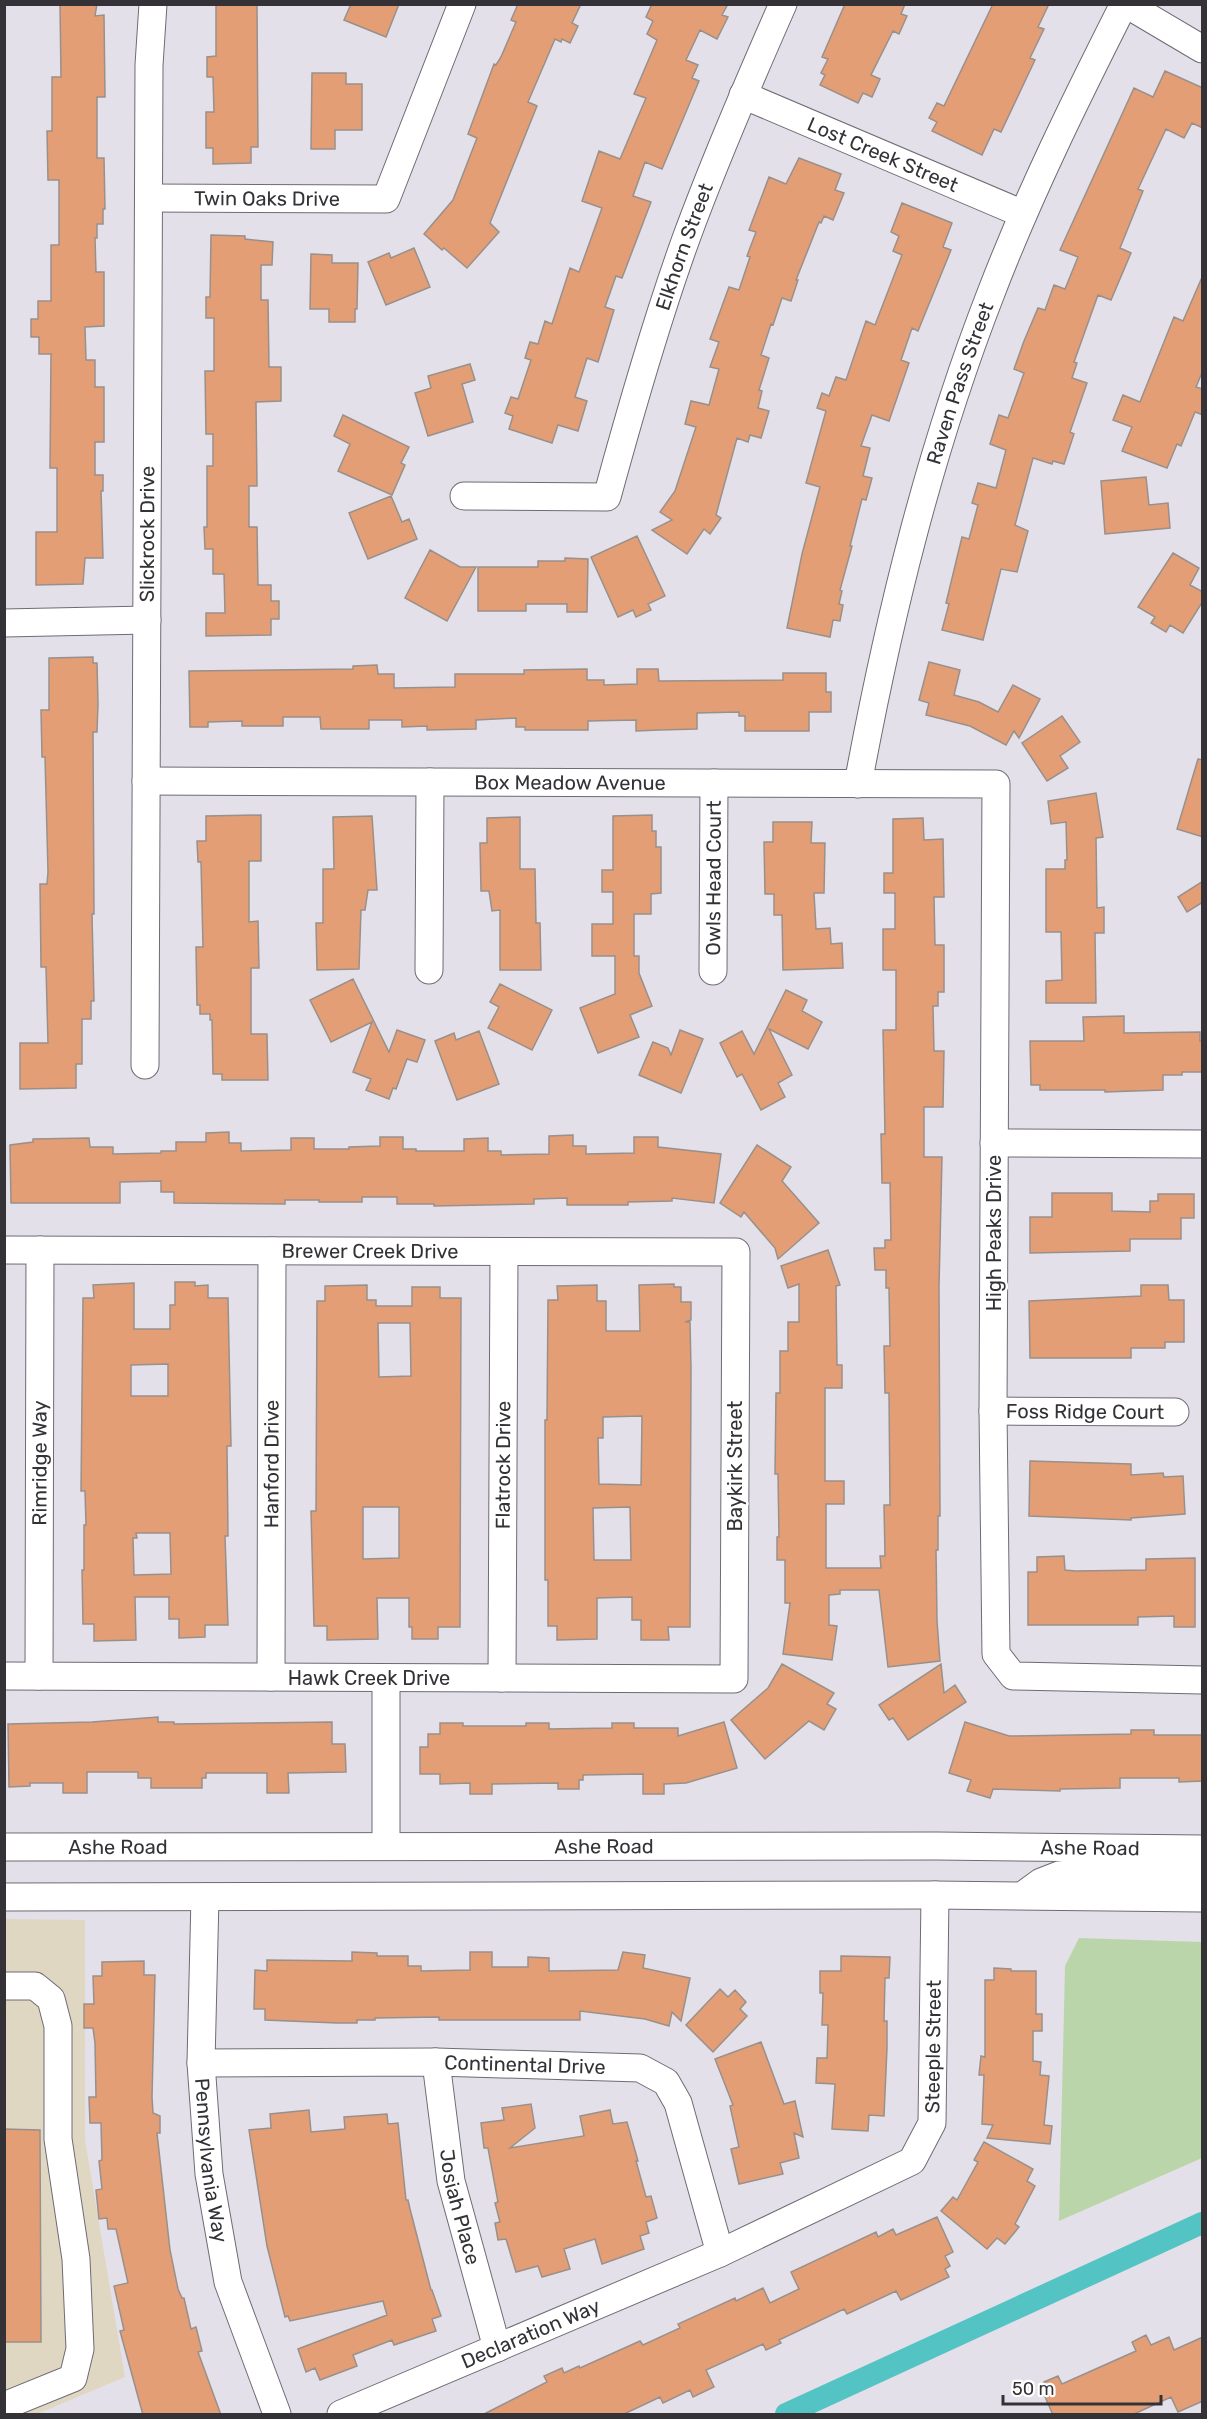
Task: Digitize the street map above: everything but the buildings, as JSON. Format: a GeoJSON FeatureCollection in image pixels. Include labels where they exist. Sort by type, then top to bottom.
{"type":"FeatureCollection","features":[{"type":"Feature","properties":{"kind":"street","name":"Slickrock Drive"},"geometry":{"type":"LineString","coordinates":[[145,1065],[149,65],[153,4]]}},
{"type":"Feature","properties":{"kind":"street","name":"Twin Oaks Drive"},"geometry":{"type":"LineString","coordinates":[[149,198],[386,199],[462,4]]}},
{"type":"Feature","properties":{"kind":"street","name":"Elkhorn Street"},"geometry":{"type":"LineString","coordinates":[[464,496],[607,497],[636,391],[687,234],[743,95],[783,4]]}},
{"type":"Feature","properties":{"kind":"street"},"geometry":{"type":"LineString","coordinates":[[1125,4],[1203,49]]}},
{"type":"Feature","properties":{"kind":"street","name":"Raven Pass Street"},"geometry":{"type":"LineString","coordinates":[[858,784],[878,675],[923,495],[961,374],[1023,214],[1062,127],[1125,4]]}},
{"type":"Feature","properties":{"kind":"street","name":"Lost Creek Street"},"geometry":{"type":"LineString","coordinates":[[743,95],[1023,214]]}},
{"type":"Feature","properties":{"kind":"street"},"geometry":{"type":"LineString","coordinates":[[4,622],[147,620]]}},
{"type":"Feature","properties":{"kind":"street","name":"Box Meadow Avenue"},"geometry":{"type":"LineString","coordinates":[[146,781],[996,784]]}},
{"type":"Feature","properties":{"kind":"street"},"geometry":{"type":"LineString","coordinates":[[429,970],[430,782]]}},
{"type":"Feature","properties":{"kind":"street","name":"Owls Head Court"},"geometry":{"type":"LineString","coordinates":[[713,971],[714,783]]}},
{"type":"Feature","properties":{"kind":"street","name":"High Peaks Drive"},"geometry":{"type":"LineString","coordinates":[[996,784],[993,1411],[996,1654],[1013,1676],[1203,1680]]}},
{"type":"Feature","properties":{"kind":"street"},"geometry":{"type":"LineString","coordinates":[[994,1143],[1203,1144]]}},
{"type":"Feature","properties":{"kind":"street","name":"Brewer Creek Drive"},"geometry":{"type":"LineString","coordinates":[[4,1250],[736,1252]]}},
{"type":"Feature","properties":{"kind":"street","name":"Rimridge Way"},"geometry":{"type":"LineString","coordinates":[[39,1676],[40,1250]]}},
{"type":"Feature","properties":{"kind":"street","name":"Hanford Drive"},"geometry":{"type":"LineString","coordinates":[[271,1677],[272,1251]]}},
{"type":"Feature","properties":{"kind":"street","name":"Flatrock Drive"},"geometry":{"type":"LineString","coordinates":[[502,1678],[504,1251]]}},
{"type":"Feature","properties":{"kind":"street","name":"Baykirk Street"},"geometry":{"type":"LineString","coordinates":[[734,1679],[736,1252]]}},
{"type":"Feature","properties":{"kind":"street","name":"Foss Ridge Court"},"geometry":{"type":"LineString","coordinates":[[993,1411],[1174,1412]]}},
{"type":"Feature","properties":{"kind":"street","name":"Hawk Creek Drive"},"geometry":{"type":"LineString","coordinates":[[4,1676],[734,1679]]}},
{"type":"Feature","properties":{"kind":"street"},"geometry":{"type":"LineString","coordinates":[[386,1678],[386,1845]]}},
{"type":"Feature","properties":{"kind":"street","name":"Ashe Road"},"geometry":{"type":"LineString","coordinates":[[4,1847],[386,1845],[1203,1849]]}},
{"type":"Feature","properties":{"kind":"street"},"geometry":{"type":"LineString","coordinates":[[1022,1896],[1041,1882],[1059,1875],[1092,1872],[1203,1874]]}},
{"type":"Feature","properties":{"kind":"street"},"geometry":{"type":"LineString","coordinates":[[4,1898],[935,1895],[1203,1898]]}},
{"type":"Feature","properties":{"kind":"street","name":"Steeple Street"},"geometry":{"type":"LineString","coordinates":[[720,2253],[912,2160],[932,2123],[935,1895]]}},
{"type":"Feature","properties":{"kind":"street","name":"Pennsylvania Way"},"geometry":{"type":"LineString","coordinates":[[205,1897],[201,2063],[209,2174],[228,2282],[277,2415]]}},
{"type":"Feature","properties":{"kind":"street"},"geometry":{"type":"LineString","coordinates":[[4,1986],[35,1986],[51,2000],[58,2026],[58,2139],[76,2259],[80,2349],[73,2378],[4,2406]]}},
{"type":"Feature","properties":{"kind":"street","name":"Continental Drive"},"geometry":{"type":"LineString","coordinates":[[201,2063],[436,2062],[640,2068],[666,2082],[678,2103],[720,2253]]}},
{"type":"Feature","properties":{"kind":"street","name":"Josiah Place"},"geometry":{"type":"LineString","coordinates":[[436,2062],[451,2181],[497,2348]]}},
{"type":"Feature","properties":{"kind":"street","name":"Declaration Way"},"geometry":{"type":"LineString","coordinates":[[341,2415],[720,2253]]}},
{"type":"Feature","properties":{"kind":"shaded area"},"geometry":{"type":"Polygon","coordinates":[[[5,1919],[85,1920],[85,2140],[125,2377],[37,2414],[5,2414],[5,1919]]]}},
{"type":"Feature","properties":{"kind":"green space"},"geometry":{"type":"Polygon","coordinates":[[[1079,1938],[1202,1942],[1202,2158],[1059,2221],[1065,1966],[1079,1938]]]}},
{"type":"Feature","properties":{"kind":"waterway"},"geometry":{"type":"LineString","coordinates":[[786,2414],[1202,2223]]}}]}
